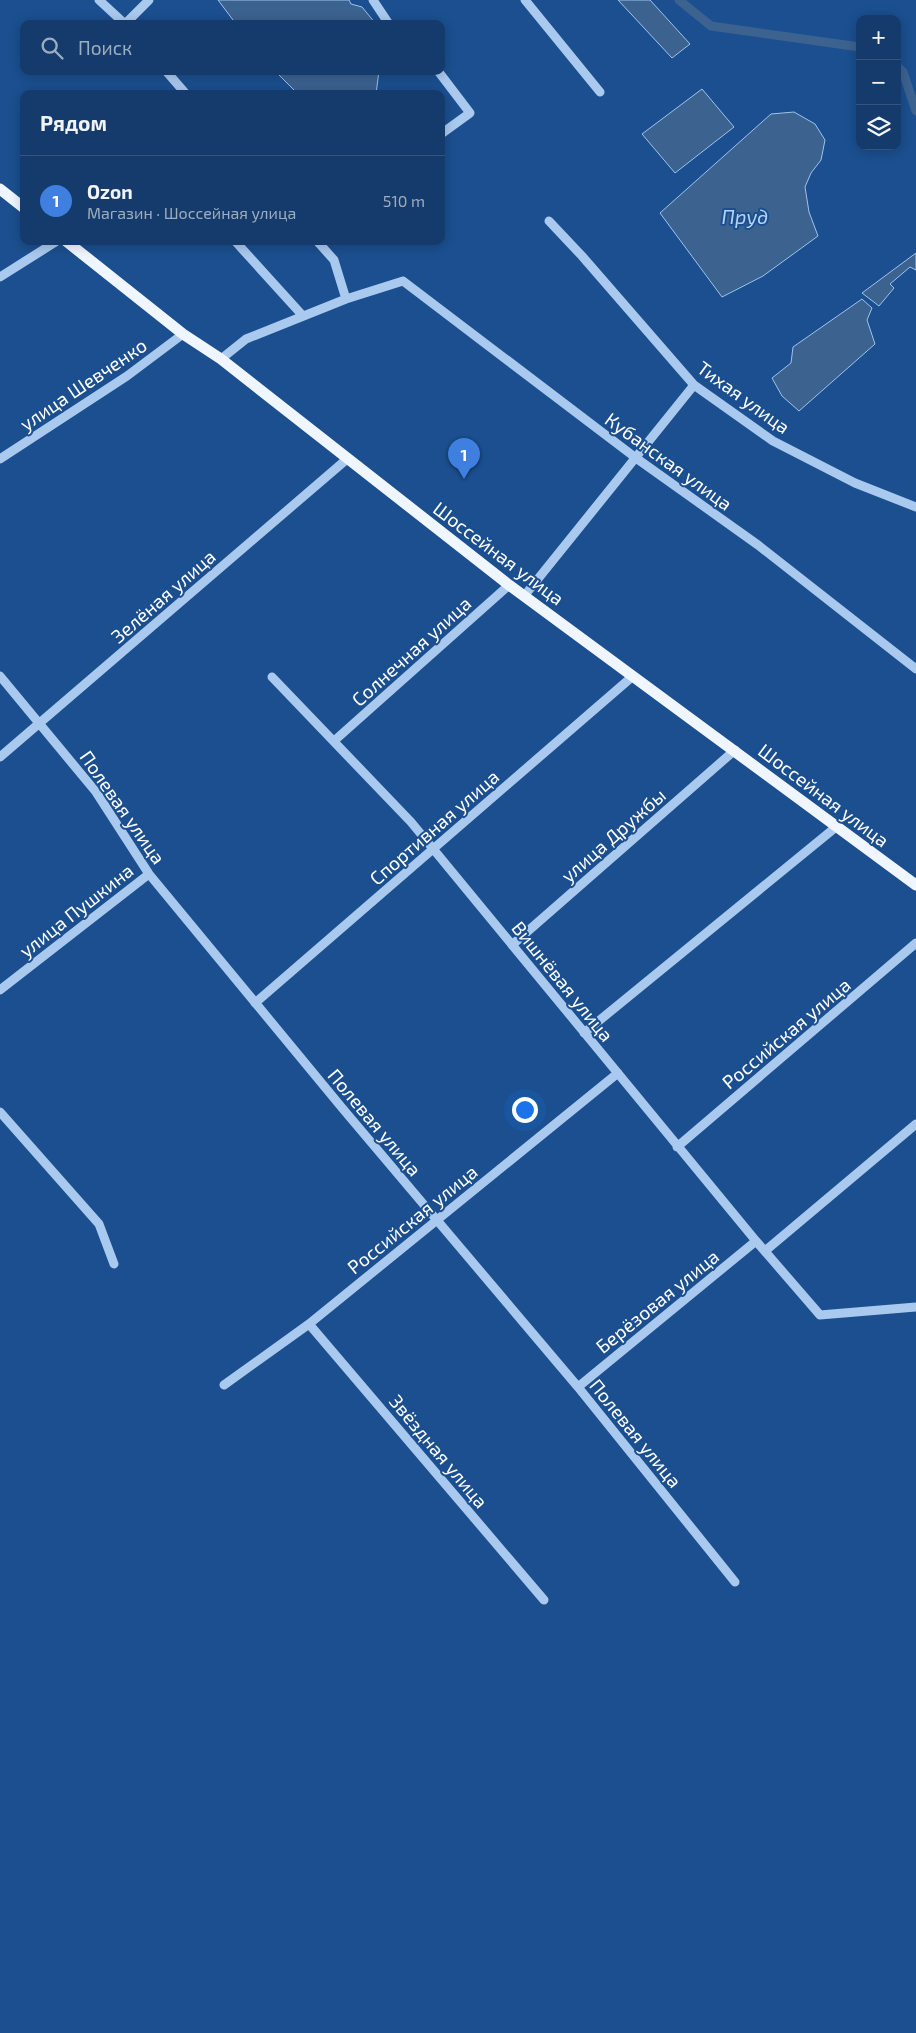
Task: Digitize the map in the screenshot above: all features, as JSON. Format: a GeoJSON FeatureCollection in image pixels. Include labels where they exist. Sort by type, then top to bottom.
{"type":"FeatureCollection","features":[{"type":"Feature","properties":{"kind":"main road"},"geometry":{"type":"LineString","coordinates":[[0,189],[20,205]]}},
{"type":"Feature","properties":{"kind":"main road","name":"Шоссейная улица"},"geometry":{"type":"LineString","coordinates":[[71,245],[183,334],[221,360],[510,585],[735,750],[836,827],[915,881]]}},
{"type":"Feature","properties":{"kind":"street"},"geometry":{"type":"LineString","coordinates":[[99,0],[121,20]]}},
{"type":"Feature","properties":{"kind":"street"},"geometry":{"type":"LineString","coordinates":[[129,20],[149,0]]}},
{"type":"Feature","properties":{"kind":"street"},"geometry":{"type":"LineString","coordinates":[[373,0],[386,20]]}},
{"type":"Feature","properties":{"kind":"street"},"geometry":{"type":"LineString","coordinates":[[525,0],[600,92]]}},
{"type":"Feature","properties":{"kind":"street"},"geometry":{"type":"LineString","coordinates":[[169,75],[183,90]]}},
{"type":"Feature","properties":{"kind":"street"},"geometry":{"type":"LineString","coordinates":[[441,75],[470,112],[445,131]]}},
{"type":"Feature","properties":{"kind":"street","name":"Тихая улица"},"geometry":{"type":"LineString","coordinates":[[549,221],[582,256],[694,385],[773,441],[855,483],[916,507]]}},
{"type":"Feature","properties":{"kind":"street"},"geometry":{"type":"LineString","coordinates":[[0,277],[50,245]]}},
{"type":"Feature","properties":{"kind":"street"},"geometry":{"type":"LineString","coordinates":[[239,245],[303,316]]}},
{"type":"Feature","properties":{"kind":"street"},"geometry":{"type":"LineString","coordinates":[[221,360],[246,339],[346,299],[334,260],[321,245]]}},
{"type":"Feature","properties":{"kind":"street","name":"Кубанская улица"},"geometry":{"type":"LineString","coordinates":[[346,299],[402,281],[636,458],[758,545],[916,669]]}},
{"type":"Feature","properties":{"kind":"street","name":"улица Шевченко"},"geometry":{"type":"LineString","coordinates":[[0,459],[127,376],[183,334]]}},
{"type":"Feature","properties":{"kind":"street"},"geometry":{"type":"LineString","coordinates":[[525,595],[694,385]]}},
{"type":"Feature","properties":{"kind":"street","name":"Зелёная улица"},"geometry":{"type":"LineString","coordinates":[[0,757],[347,459]]}},
{"type":"Feature","properties":{"kind":"street","name":"Солнечная улица"},"geometry":{"type":"LineString","coordinates":[[334,741],[510,585]]}},
{"type":"Feature","properties":{"kind":"street","name":"Полевая улица"},"geometry":{"type":"LineString","coordinates":[[0,676],[96,792],[149,874],[578,1387],[735,1582]]}},
{"type":"Feature","properties":{"kind":"street","name":"Спортивная улица"},"geometry":{"type":"LineString","coordinates":[[255,1003],[633,676]]}},
{"type":"Feature","properties":{"kind":"street","name":"Вишнёвая улица"},"geometry":{"type":"LineString","coordinates":[[272,677],[411,822],[756,1242],[820,1315],[916,1307]]}},
{"type":"Feature","properties":{"kind":"street","name":"улица Дружбы"},"geometry":{"type":"LineString","coordinates":[[512,945],[735,750]]}},
{"type":"Feature","properties":{"kind":"street"},"geometry":{"type":"LineString","coordinates":[[584,1033],[836,827]]}},
{"type":"Feature","properties":{"kind":"street","name":"улица Пушкина"},"geometry":{"type":"LineString","coordinates":[[0,990],[149,874]]}},
{"type":"Feature","properties":{"kind":"street","name":"Российская улица"},"geometry":{"type":"LineString","coordinates":[[678,1147],[916,943]]}},
{"type":"Feature","properties":{"kind":"street","name":"Российская улица"},"geometry":{"type":"LineString","coordinates":[[224,1385],[310,1324],[618,1073]]}},
{"type":"Feature","properties":{"kind":"street"},"geometry":{"type":"LineString","coordinates":[[0,1112],[98,1224],[114,1264]]}},
{"type":"Feature","properties":{"kind":"street"},"geometry":{"type":"LineString","coordinates":[[765,1251],[916,1124]]}},
{"type":"Feature","properties":{"kind":"street","name":"Берёзовая улица"},"geometry":{"type":"LineString","coordinates":[[578,1387],[756,1242]]}},
{"type":"Feature","properties":{"kind":"street","name":"Звёздная улица"},"geometry":{"type":"LineString","coordinates":[[310,1324],[544,1600]]}},
{"type":"Feature","properties":{"kind":"water"},"geometry":{"type":"Polygon","coordinates":[[[218,0],[349,0],[351,4],[362,7],[373,20],[233,20],[218,0]]]}},
{"type":"Feature","properties":{"kind":"water"},"geometry":{"type":"Polygon","coordinates":[[[618,0],[650,0],[690,44],[672,58],[618,0]]]}},
{"type":"Feature","properties":{"kind":"water"},"geometry":{"type":"Polygon","coordinates":[[[279,75],[378,75],[377,90],[294,90],[279,75]]]}},
{"type":"Feature","properties":{"kind":"water"},"geometry":{"type":"Polygon","coordinates":[[[702,89],[734,127],[675,173],[642,134],[702,89]]]}},
{"type":"Feature","properties":{"kind":"water","name":"Пруд"},"geometry":{"type":"Polygon","coordinates":[[[794,112],[815,124],[825,140],[821,160],[811,173],[805,187],[809,212],[818,236],[763,276],[722,297],[660,213],[771,114],[794,112]]]}},
{"type":"Feature","properties":{"kind":"water"},"geometry":{"type":"Polygon","coordinates":[[[916,253],[916,270],[910,267],[890,284],[894,288],[879,306],[862,293],[916,253]]]}},
{"type":"Feature","properties":{"kind":"water"},"geometry":{"type":"Polygon","coordinates":[[[862,299],[872,308],[867,320],[875,344],[799,411],[782,396],[772,378],[791,363],[793,347],[862,299]]]}},
{"type":"Feature","properties":{"kind":"waterway"},"geometry":{"type":"LineString","coordinates":[[679,0],[711,26],[856,46]]}},
{"type":"Feature","properties":{"kind":"waterway"},"geometry":{"type":"LineString","coordinates":[[901,70],[916,111]]}},
{"type":"Feature","properties":{"kind":"place","name":"Ozon"},"geometry":{"type":"Point","coordinates":[464,479]}}]}
